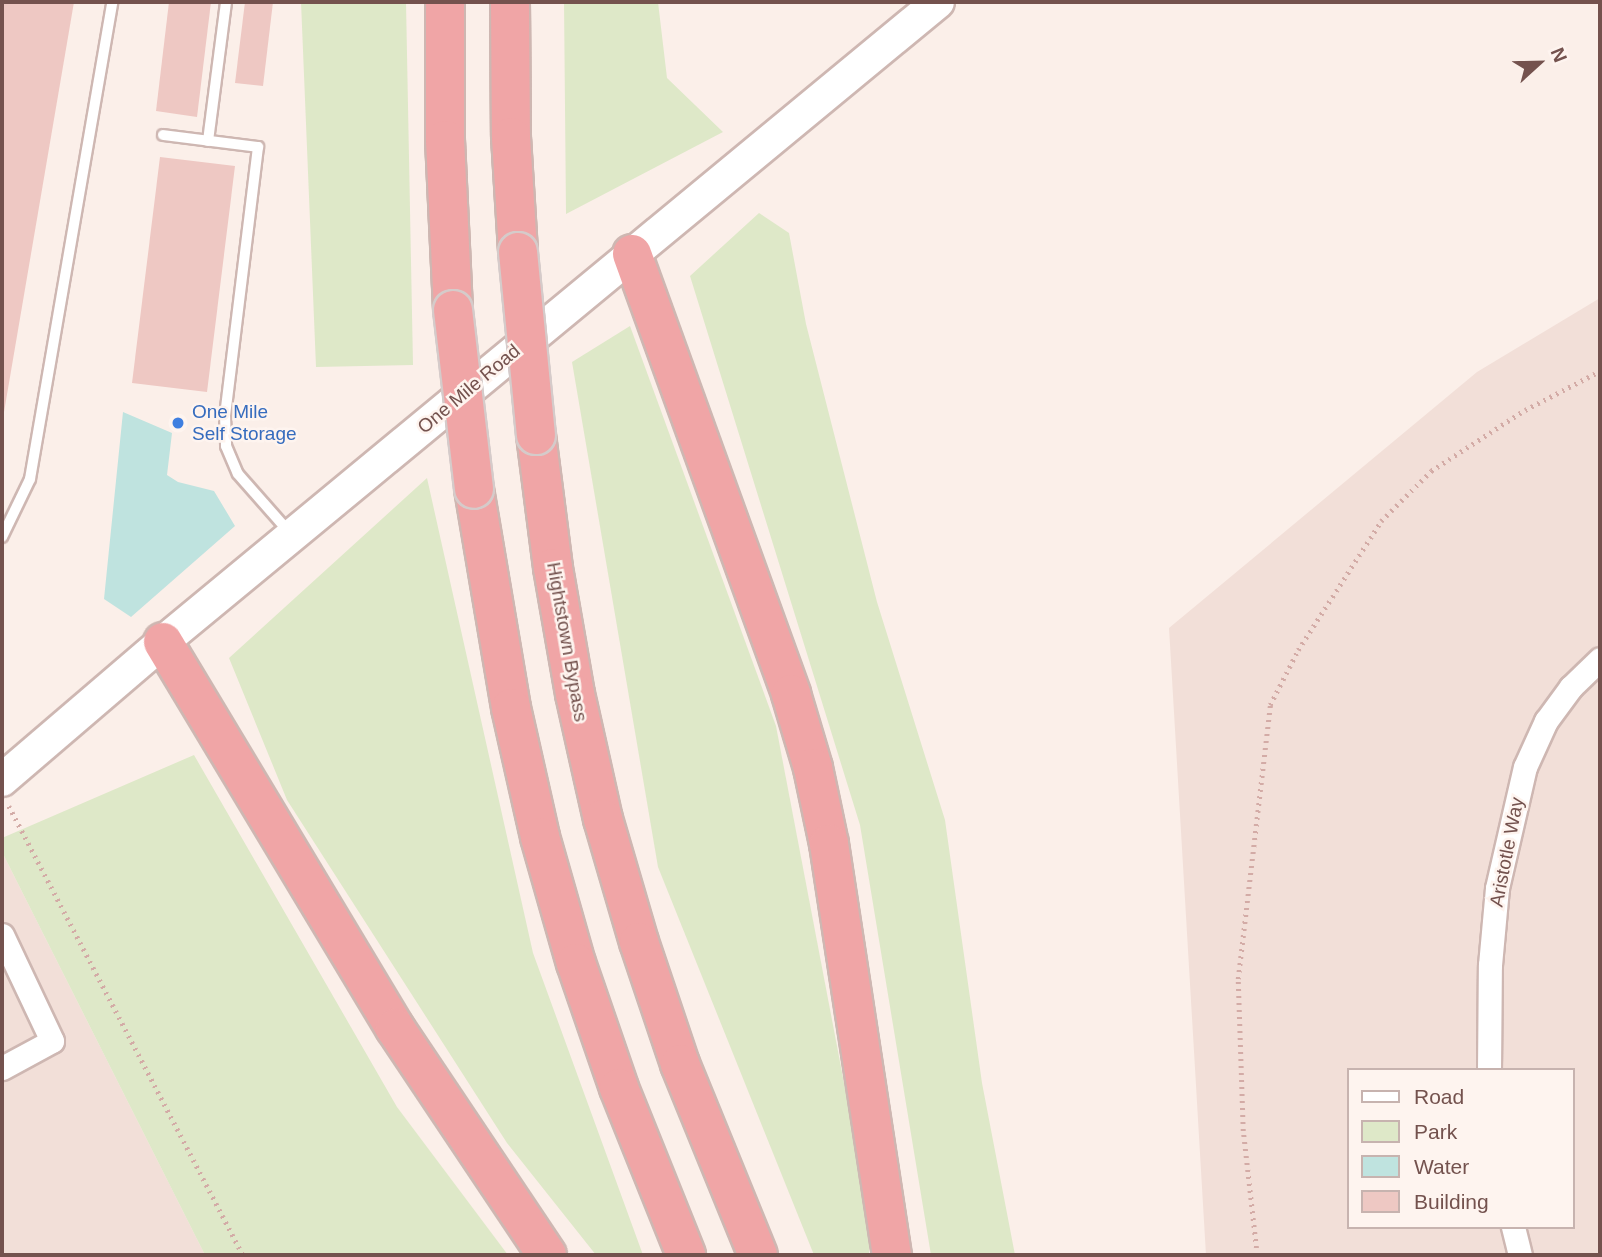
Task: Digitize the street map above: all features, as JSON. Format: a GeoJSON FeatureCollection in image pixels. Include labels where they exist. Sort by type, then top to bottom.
{"type":"FeatureCollection","features":[{"type":"Feature","properties":{"kind":"highway"},"geometry":{"type":"LineString","coordinates":[[445,2],[445,140],[453,310],[474,489],[511,708],[540,837],[576,963],[614,1075],[686,1255]]}},
{"type":"Feature","properties":{"kind":"highway","name":"Hightstown Bypass"},"geometry":{"type":"LineString","coordinates":[[510,2],[511,137],[518,252],[536,435],[553,568],[575,694],[603,819],[639,942],[680,1064],[758,1255]]}},
{"type":"Feature","properties":{"kind":"highway"},"geometry":{"type":"LineString","coordinates":[[632,254],[791,694],[813,768],[829,844],[892,1255]]}},
{"type":"Feature","properties":{"kind":"highway"},"geometry":{"type":"LineString","coordinates":[[163,642],[394,1028],[547,1255]]}},
{"type":"Feature","properties":{"kind":"street","name":"One Mile Road"},"geometry":{"type":"LineString","coordinates":[[5,792],[163,642],[938,2]]}},
{"type":"Feature","properties":{"kind":"street","name":"Aristotle Way"},"geometry":{"type":"LineString","coordinates":[[1489,1068],[1490,965],[1497,888],[1525,767],[1546,720],[1571,687],[1600,659]]}},
{"type":"Feature","properties":{"kind":"street"},"geometry":{"type":"LineString","coordinates":[[2,935],[52,1041],[2,1068]]}},
{"type":"Feature","properties":{"kind":"street"},"geometry":{"type":"LineString","coordinates":[[1514,1229],[1520,1255]]}},
{"type":"Feature","properties":{"kind":"lane"},"geometry":{"type":"LineString","coordinates":[[2,537],[30,479],[112,2]]}},
{"type":"Feature","properties":{"kind":"lane"},"geometry":{"type":"LineString","coordinates":[[208,141],[226,2]]}},
{"type":"Feature","properties":{"kind":"lane"},"geometry":{"type":"LineString","coordinates":[[163,135],[258,147],[225,415],[226,446],[239,474],[292,535]]}},
{"type":"Feature","properties":{"kind":"path"},"geometry":{"type":"LineString","coordinates":[[1257,1255],[1243,1131],[1238,979],[1270,705],[1298,650],[1381,521],[1431,471],[1525,410],[1600,371]]}},
{"type":"Feature","properties":{"kind":"path"},"geometry":{"type":"LineString","coordinates":[[5,792],[243,1255]]}},
{"type":"Feature","properties":{"kind":"shaded area"},"geometry":{"type":"Polygon","coordinates":[[[1600,298],[1600,1255],[1206,1255],[1169,628],[1477,372],[1600,298]]]}},
{"type":"Feature","properties":{"kind":"shaded area"},"geometry":{"type":"Polygon","coordinates":[[[2,852],[205,1255],[2,1255],[2,852]]]}},
{"type":"Feature","properties":{"kind":"green space"},"geometry":{"type":"Polygon","coordinates":[[[301,2],[406,2],[413,365],[316,367],[301,2]]]}},
{"type":"Feature","properties":{"kind":"green space"},"geometry":{"type":"Polygon","coordinates":[[[564,2],[658,2],[667,78],[723,132],[566,214],[564,2]]]}},
{"type":"Feature","properties":{"kind":"green space"},"geometry":{"type":"Polygon","coordinates":[[[759,213],[789,233],[806,324],[877,602],[945,820],[982,1083],[1015,1255],[931,1255],[860,825],[690,276],[759,213]]]}},
{"type":"Feature","properties":{"kind":"green space"},"geometry":{"type":"Polygon","coordinates":[[[630,326],[776,726],[869,1214],[869,1255],[814,1255],[658,867],[572,362],[630,326]]]}},
{"type":"Feature","properties":{"kind":"green space"},"geometry":{"type":"Polygon","coordinates":[[[427,478],[533,953],[643,1255],[596,1255],[507,1143],[287,800],[229,658],[427,478]]]}},
{"type":"Feature","properties":{"kind":"green space"},"geometry":{"type":"Polygon","coordinates":[[[194,755],[397,1107],[508,1255],[205,1255],[2,852],[2,838],[194,755]]]}},
{"type":"Feature","properties":{"kind":"water"},"geometry":{"type":"Polygon","coordinates":[[[123,412],[172,433],[167,475],[178,482],[214,491],[235,526],[131,617],[104,599],[123,412]]]}},
{"type":"Feature","properties":{"kind":"building"},"geometry":{"type":"Polygon","coordinates":[[[2,2],[74,2],[3,418],[2,418],[2,2]]]}},
{"type":"Feature","properties":{"kind":"building"},"geometry":{"type":"Polygon","coordinates":[[[169,2],[211,2],[197,117],[156,111],[169,2]]]}},
{"type":"Feature","properties":{"kind":"building"},"geometry":{"type":"Polygon","coordinates":[[[245,2],[273,2],[263,86],[235,83],[245,2]]]}},
{"type":"Feature","properties":{"kind":"building"},"geometry":{"type":"Polygon","coordinates":[[[160,157],[235,166],[207,392],[132,383],[160,157]]]}},
{"type":"Feature","properties":{"kind":"place","name":"One Mile Self Storage"},"geometry":{"type":"Point","coordinates":[178,423]}}]}
